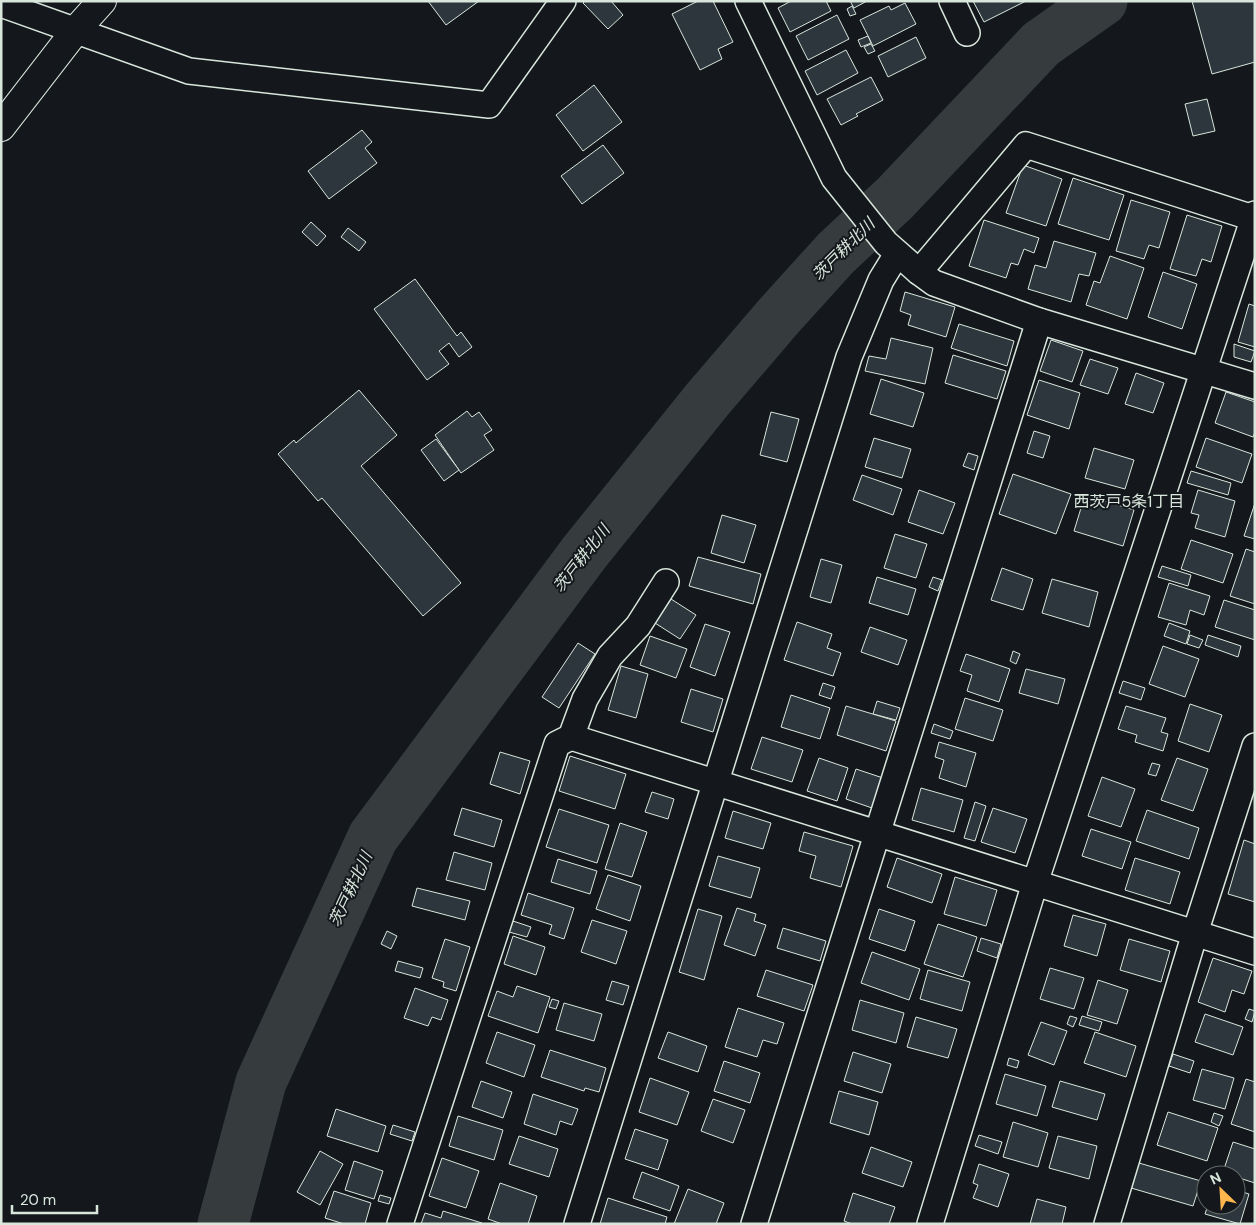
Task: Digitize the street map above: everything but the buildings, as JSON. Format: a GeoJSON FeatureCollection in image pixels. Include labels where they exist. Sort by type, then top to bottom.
{"type":"FeatureCollection","features":[{"type":"Feature","properties":{"kind":"main road"},"geometry":{"type":"LineString","coordinates":[[1,127],[76,30],[102,1]]}},
{"type":"Feature","properties":{"kind":"street"},"geometry":{"type":"LineString","coordinates":[[1,4],[189,71],[489,105],[563,1]]}},
{"type":"Feature","properties":{"kind":"street"},"geometry":{"type":"LineString","coordinates":[[748,1],[834,178],[892,249],[919,272],[934,283],[1039,320],[1255,386]]}},
{"type":"Feature","properties":{"kind":"street"},"geometry":{"type":"LineString","coordinates":[[952,1],[967,33]]}},
{"type":"Feature","properties":{"kind":"street"},"geometry":{"type":"LineString","coordinates":[[919,272],[1026,146],[1254,216],[1035,883],[930,1224]]}},
{"type":"Feature","properties":{"kind":"street"},"geometry":{"type":"LineString","coordinates":[[576,1224],[849,357],[892,249]]}},
{"type":"Feature","properties":{"kind":"street"},"geometry":{"type":"LineString","coordinates":[[754,1224],[1039,320]]}},
{"type":"Feature","properties":{"kind":"street"},"geometry":{"type":"LineString","coordinates":[[400,1224],[557,744],[571,737],[585,699],[610,656],[638,626],[666,582]]}},
{"type":"Feature","properties":{"kind":"street"},"geometry":{"type":"LineString","coordinates":[[571,737],[1255,952]]}},
{"type":"Feature","properties":{"kind":"street"},"geometry":{"type":"LineString","coordinates":[[1107,1224],[1195,933],[1255,746]]}},
{"type":"Feature","properties":{"kind":"waterway","name":"茨戸耕北川"},"geometry":{"type":"LineString","coordinates":[[223,1224],[261,1082],[373,837],[584,553],[707,400],[778,317],[836,253],[895,198],[1041,44],[1102,1]]}},
{"type":"Feature","properties":{"kind":"district","name":"西茨戸5条1丁目"},"geometry":{"type":"Point","coordinates":[1129,501]}}]}
